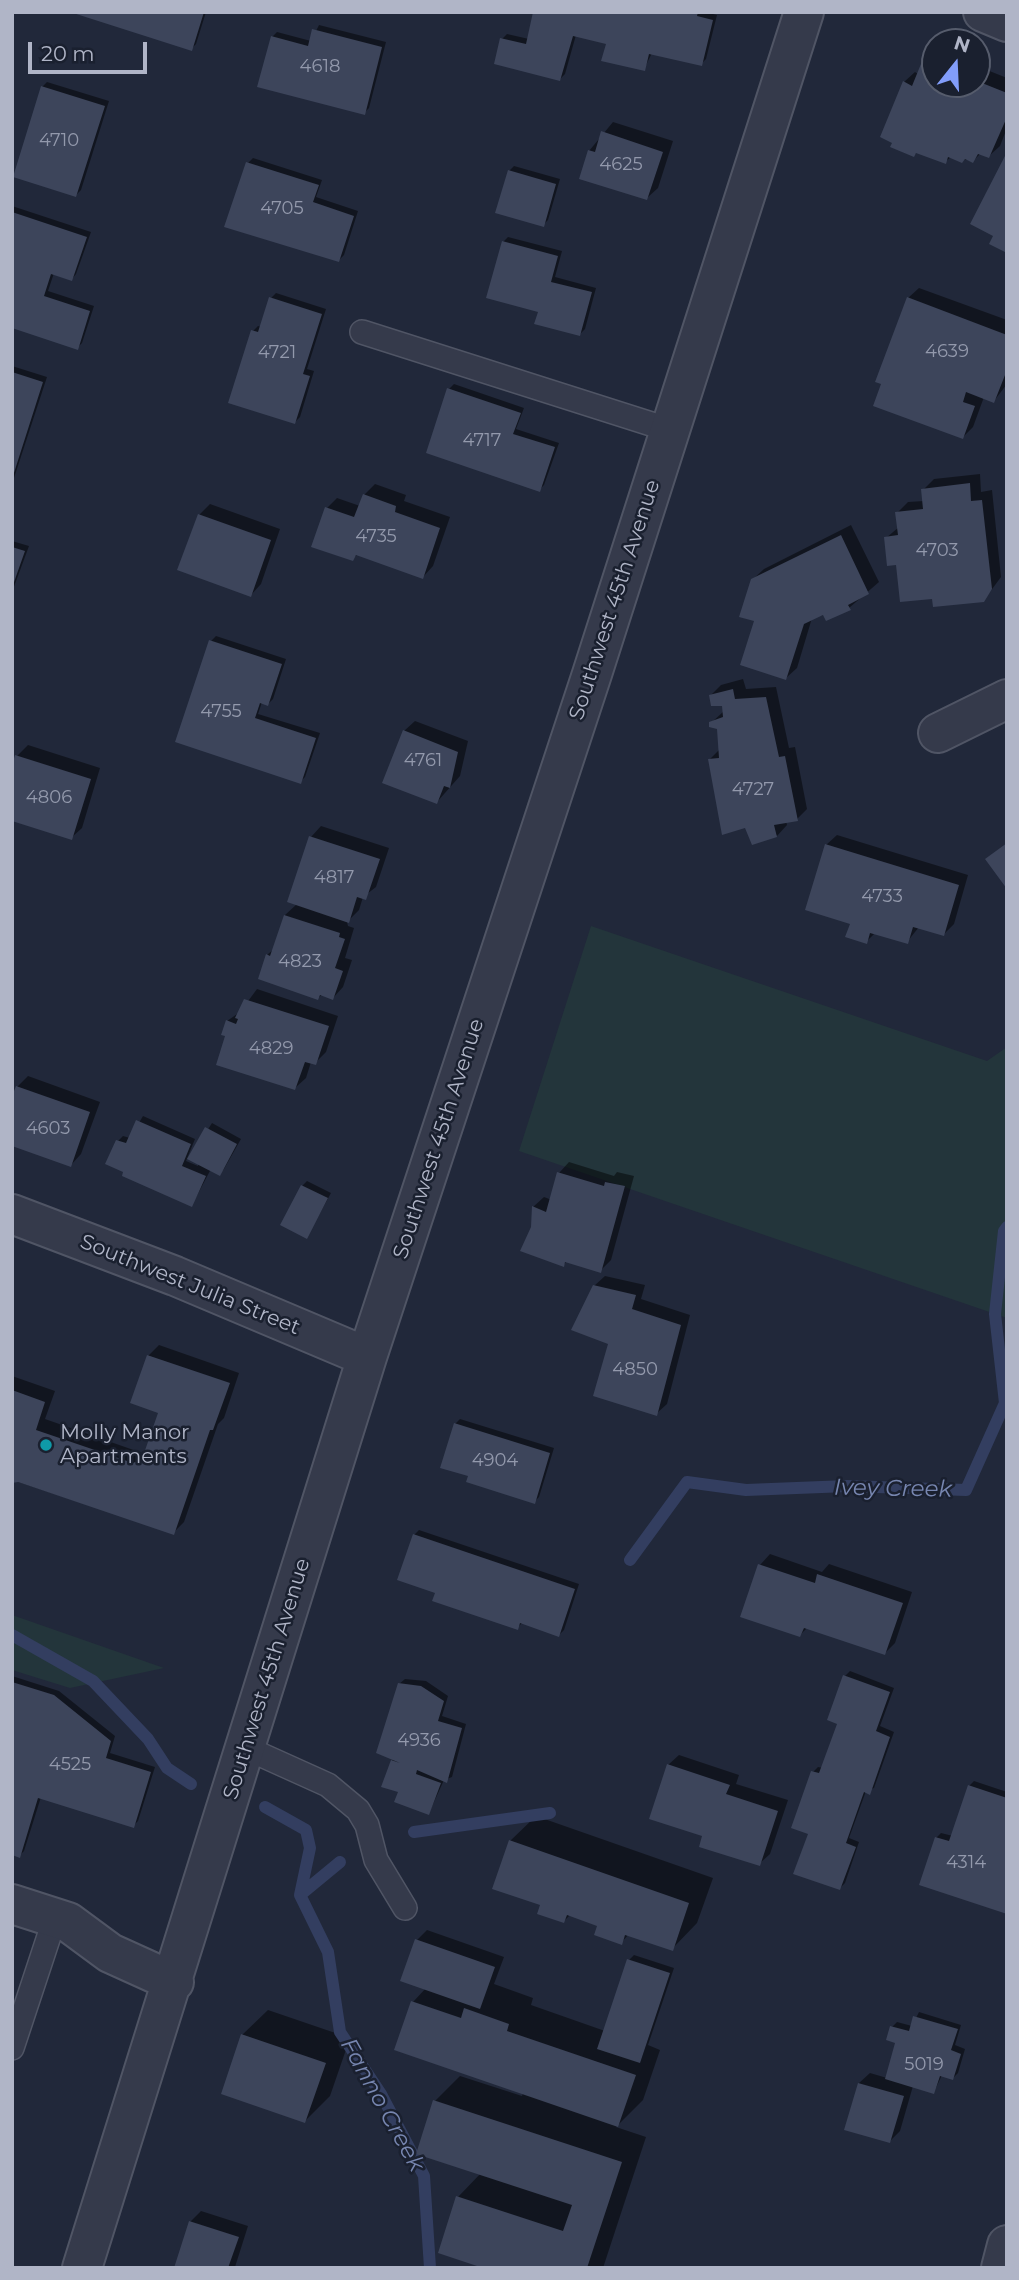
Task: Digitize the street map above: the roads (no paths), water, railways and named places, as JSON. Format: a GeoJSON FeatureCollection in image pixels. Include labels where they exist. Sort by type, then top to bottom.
{"type":"FeatureCollection","features":[{"type":"Feature","properties":{"kind":"street","name":"Southwest 45th Avenue"},"geometry":{"type":"LineString","coordinates":[[82,2268],[367,1357],[804,12]]}},
{"type":"Feature","properties":{"kind":"street"},"geometry":{"type":"LineString","coordinates":[[983,12],[1007,22]]}},
{"type":"Feature","properties":{"kind":"street"},"geometry":{"type":"LineString","coordinates":[[938,733],[1007,699]]}},
{"type":"Feature","properties":{"kind":"street","name":"Southwest Julia Street"},"geometry":{"type":"LineString","coordinates":[[12,1214],[175,1276],[367,1357]]}},
{"type":"Feature","properties":{"kind":"street"},"geometry":{"type":"LineString","coordinates":[[12,1904],[68,1922],[110,1953],[173,1982]]}},
{"type":"Feature","properties":{"kind":"street"},"geometry":{"type":"LineString","coordinates":[[1001,2268],[1007,2245]]}},
{"type":"Feature","properties":{"kind":"lane"},"geometry":{"type":"LineString","coordinates":[[362,332],[670,430]]}},
{"type":"Feature","properties":{"kind":"lane"},"geometry":{"type":"LineString","coordinates":[[246,1748],[328,1785],[358,1810],[367,1825],[376,1860],[405,1908]]}},
{"type":"Feature","properties":{"kind":"lane"},"geometry":{"type":"LineString","coordinates":[[12,2048],[55,1918]]}},
{"type":"Feature","properties":{"kind":"waterway","name":"Ivey Creek"},"geometry":{"type":"LineString","coordinates":[[630,1560],[687,1482],[746,1490],[847,1486],[966,1490],[1005,1403],[995,1314],[1004,1231],[1007,1227]]}},
{"type":"Feature","properties":{"kind":"waterway","name":"Fanno Creek"},"geometry":{"type":"LineString","coordinates":[[12,1635],[93,1681],[148,1739],[167,1768],[191,1784]]}},
{"type":"Feature","properties":{"kind":"waterway","name":"Fanno Creek"},"geometry":{"type":"LineString","coordinates":[[265,1807],[306,1830],[310,1848],[300,1895],[328,1952],[340,2032],[381,2094],[424,2176],[430,2268]]}},
{"type":"Feature","properties":{"kind":"waterway","name":"Ivey Creek"},"geometry":{"type":"LineString","coordinates":[[414,1832],[550,1813]]}},
{"type":"Feature","properties":{"kind":"waterway","name":"Ivey Creek"},"geometry":{"type":"LineString","coordinates":[[300,1895],[340,1862]]}},
{"type":"Feature","properties":{"kind":"place","name":"Molly Manor Apartments"},"geometry":{"type":"Point","coordinates":[46,1445]}}]}
